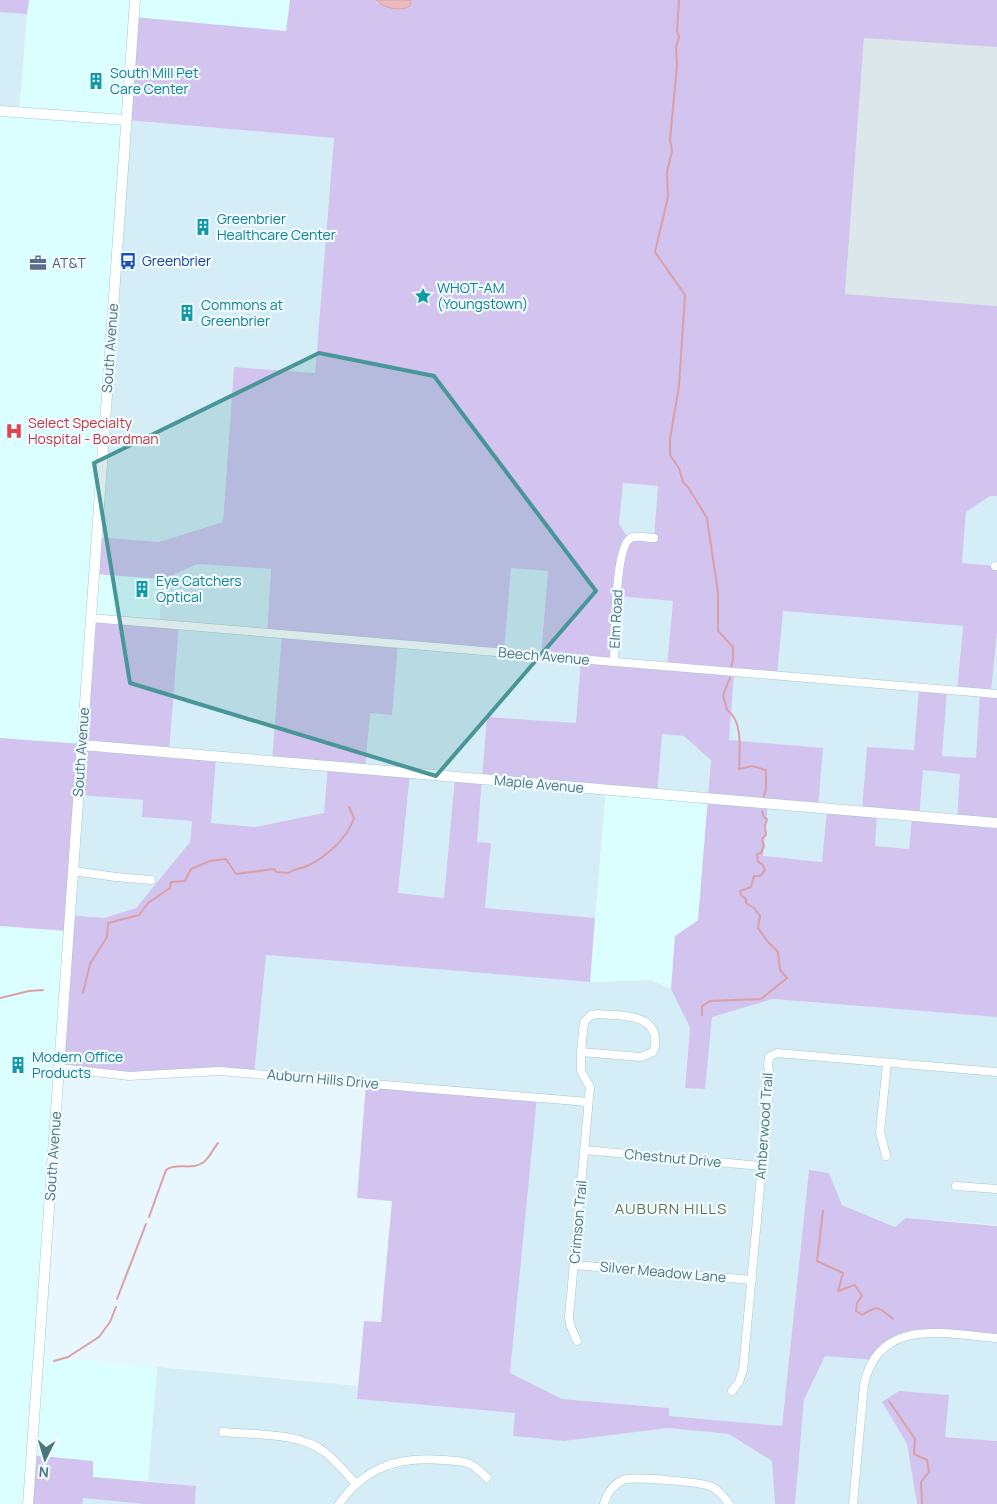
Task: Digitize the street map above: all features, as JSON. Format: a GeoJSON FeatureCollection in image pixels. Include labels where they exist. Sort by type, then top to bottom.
{"type":"FeatureCollection","features":[{"type":"Feature","properties":{"kind":"main road","name":"South Avenue"},"geometry":{"type":"LineString","coordinates":[[28,1504],[135,0]]}},
{"type":"Feature","properties":{"kind":"main road"},"geometry":{"type":"LineString","coordinates":[[0,111],[126,120]]}},
{"type":"Feature","properties":{"kind":"main road","name":"Maple Avenue"},"geometry":{"type":"LineString","coordinates":[[82,745],[997,824]]}},
{"type":"Feature","properties":{"kind":"street","name":"Elm Road"},"geometry":{"type":"LineString","coordinates":[[614,662],[618,576],[621,555],[633,537],[654,538]]}},
{"type":"Feature","properties":{"kind":"street","name":"Beech Avenue"},"geometry":{"type":"LineString","coordinates":[[91,618],[997,694]]}},
{"type":"Feature","properties":{"kind":"street"},"geometry":{"type":"LineString","coordinates":[[73,871],[151,880]]}},
{"type":"Feature","properties":{"kind":"street","name":"Crimson Trail"},"geometry":{"type":"LineString","coordinates":[[577,1340],[570,1326],[569,1317],[590,1087],[581,1071],[581,1052],[584,1022],[591,1015],[599,1014],[639,1019],[650,1026],[655,1036],[656,1046],[645,1057],[581,1052]]}},
{"type":"Feature","properties":{"kind":"street","name":"Amberwood Trail"},"geometry":{"type":"LineString","coordinates":[[732,1392],[740,1382],[744,1370],[770,1079],[768,1060],[772,1054],[997,1072]]}},
{"type":"Feature","properties":{"kind":"street"},"geometry":{"type":"LineString","coordinates":[[886,1156],[880,1132],[887,1063]]}},
{"type":"Feature","properties":{"kind":"street","name":"Auburn Hills Drive"},"geometry":{"type":"LineString","coordinates":[[59,1068],[129,1076],[219,1070],[588,1102]]}},
{"type":"Feature","properties":{"kind":"street","name":"Chestnut Drive"},"geometry":{"type":"LineString","coordinates":[[584,1150],[761,1166]]}},
{"type":"Feature","properties":{"kind":"street"},"geometry":{"type":"LineString","coordinates":[[956,1186],[997,1189]]}},
{"type":"Feature","properties":{"kind":"street","name":"Silver Meadow Lane"},"geometry":{"type":"LineString","coordinates":[[574,1264],[752,1280]]}},
{"type":"Feature","properties":{"kind":"street"},"geometry":{"type":"LineString","coordinates":[[853,1504],[864,1386],[870,1366],[878,1354],[896,1340],[917,1333],[931,1332],[997,1338]]}},
{"type":"Feature","properties":{"kind":"street"},"geometry":{"type":"LineString","coordinates":[[223,1432],[291,1438],[309,1443],[325,1452],[356,1484]]}},
{"type":"Feature","properties":{"kind":"street"},"geometry":{"type":"LineString","coordinates":[[339,1504],[356,1484],[385,1466],[401,1461],[418,1458],[466,1462],[475,1465],[486,1478]]}},
{"type":"Feature","properties":{"kind":"street"},"geometry":{"type":"LineString","coordinates":[[604,1504],[608,1493],[615,1485],[623,1480],[636,1478],[705,1484],[718,1491],[729,1504]]}},
{"type":"Feature","properties":{"kind":"highlighted area"},"geometry":{"type":"Polygon","coordinates":[[[319,353],[434,376],[596,591],[436,776],[130,683],[94,463],[319,353]]]}},
{"type":"Feature","properties":{"kind":"shaded area"},"geometry":{"type":"Polygon","coordinates":[[[0,0],[29,0],[27,14],[0,12],[0,0]]]}},
{"type":"Feature","properties":{"kind":"shaded area"},"geometry":{"type":"Polygon","coordinates":[[[29,0],[290,0],[287,31],[134,18],[95,574],[163,579],[159,623],[82,745],[0,738],[0,111],[19,112],[29,0]]]}},
{"type":"Feature","properties":{"kind":"shaded area"},"geometry":{"type":"Polygon","coordinates":[[[290,0],[376,0],[377,3],[410,6],[411,0],[997,0],[997,47],[864,38],[845,294],[997,306],[997,496],[990,496],[966,512],[962,563],[997,566],[997,632],[991,693],[997,694],[997,1017],[773,999],[712,1017],[705,1089],[685,1088],[690,1028],[671,989],[675,936],[698,920],[711,760],[684,736],[662,734],[657,794],[482,779],[477,842],[491,843],[485,908],[595,918],[590,982],[266,955],[254,1074],[129,1076],[59,1068],[68,931],[0,926],[0,738],[82,744],[91,618],[179,625],[169,752],[216,756],[211,823],[255,827],[324,813],[328,766],[272,761],[282,634],[267,632],[271,569],[198,564],[163,579],[94,574],[97,537],[159,542],[223,522],[234,367],[315,373],[334,138],[126,120],[134,17],[286,31],[290,0]],[[623,483],[619,524],[629,539],[654,538],[658,486],[623,483]],[[511,568],[504,652],[398,643],[392,715],[370,713],[365,769],[410,773],[398,893],[444,898],[455,777],[482,779],[487,717],[576,723],[581,659],[541,655],[548,571],[511,568]],[[618,596],[614,661],[667,666],[673,601],[618,596]],[[783,611],[777,675],[734,672],[729,740],[823,748],[818,808],[768,804],[763,856],[822,862],[827,809],[862,811],[867,747],[914,750],[919,688],[947,690],[942,756],[976,758],[980,693],[957,691],[963,626],[783,611]],[[923,770],[919,817],[957,820],[960,774],[923,770]],[[79,795],[70,915],[104,918],[136,908],[190,842],[192,821],[142,817],[143,800],[79,795]],[[877,813],[875,846],[909,849],[912,816],[877,813]]]}},
{"type":"Feature","properties":{"kind":"shaded area"},"geometry":{"type":"Polygon","coordinates":[[[376,0],[411,0],[410,6],[397,9],[383,5],[376,0]]]}},
{"type":"Feature","properties":{"kind":"shaded area"},"geometry":{"type":"Polygon","coordinates":[[[0,12],[27,14],[19,113],[0,111],[0,12]]]}},
{"type":"Feature","properties":{"kind":"shaded area"},"geometry":{"type":"Polygon","coordinates":[[[864,37],[997,47],[997,306],[845,294],[864,37]]]}},
{"type":"Feature","properties":{"kind":"shaded area"},"geometry":{"type":"Polygon","coordinates":[[[126,120],[334,138],[315,373],[234,367],[223,522],[159,542],[97,537],[126,120]]]}},
{"type":"Feature","properties":{"kind":"shaded area"},"geometry":{"type":"Polygon","coordinates":[[[623,483],[659,486],[654,538],[629,539],[619,524],[623,483]]]}},
{"type":"Feature","properties":{"kind":"shaded area"},"geometry":{"type":"Polygon","coordinates":[[[990,496],[997,496],[997,566],[962,563],[966,512],[990,496]]]}},
{"type":"Feature","properties":{"kind":"shaded area"},"geometry":{"type":"Polygon","coordinates":[[[198,564],[271,569],[267,632],[504,652],[511,568],[548,570],[541,655],[617,596],[673,601],[667,666],[783,611],[963,626],[957,691],[991,693],[997,632],[997,823],[912,816],[909,849],[874,846],[827,809],[822,862],[763,857],[768,804],[606,790],[595,918],[485,908],[491,843],[477,842],[482,779],[455,777],[445,898],[398,894],[410,773],[324,813],[255,827],[211,823],[82,745],[159,623],[163,579],[198,564]]]}},
{"type":"Feature","properties":{"kind":"shaded area"},"geometry":{"type":"Polygon","coordinates":[[[606,790],[708,799],[698,920],[675,936],[671,989],[651,980],[590,982],[606,790]]]}},
{"type":"Feature","properties":{"kind":"shaded area"},"geometry":{"type":"Polygon","coordinates":[[[78,795],[144,800],[143,817],[192,821],[190,842],[136,908],[104,918],[70,915],[78,795]]]}},
{"type":"Feature","properties":{"kind":"shaded area"},"geometry":{"type":"Polygon","coordinates":[[[0,926],[69,932],[39,1356],[157,1367],[148,1481],[92,1477],[93,1462],[28,1504],[0,1504],[0,926]]]}},
{"type":"Feature","properties":{"kind":"shaded area"},"geometry":{"type":"Polygon","coordinates":[[[265,955],[590,982],[651,980],[671,989],[690,1028],[685,1087],[704,1089],[712,1017],[773,999],[997,1017],[997,1225],[906,1218],[896,1227],[842,1205],[829,1173],[809,1171],[782,1427],[669,1416],[669,1408],[562,1399],[510,1373],[536,1097],[254,1074],[265,955]]]}},
{"type":"Feature","properties":{"kind":"shaded area"},"geometry":{"type":"Polygon","coordinates":[[[366,1083],[537,1097],[510,1373],[562,1399],[669,1408],[669,1416],[782,1426],[809,1170],[829,1173],[842,1205],[895,1227],[906,1218],[997,1226],[997,1338],[931,1332],[902,1337],[874,1360],[825,1356],[804,1400],[795,1504],[775,1504],[772,1461],[729,1434],[668,1428],[564,1441],[513,1436],[515,1413],[357,1399],[364,1321],[381,1322],[392,1201],[357,1198],[366,1083]]]}},
{"type":"Feature","properties":{"kind":"shaded area"},"geometry":{"type":"Polygon","coordinates":[[[909,1334],[997,1338],[997,1441],[945,1437],[882,1402],[907,1444],[917,1504],[795,1504],[804,1400],[825,1356],[874,1360],[883,1350],[909,1334]]]}},
{"type":"Feature","properties":{"kind":"shaded area"},"geometry":{"type":"Polygon","coordinates":[[[157,1367],[358,1386],[357,1399],[515,1413],[513,1436],[564,1441],[668,1428],[729,1434],[773,1461],[775,1504],[195,1504],[196,1486],[148,1481],[157,1367]]]}},
{"type":"Feature","properties":{"kind":"shaded area"},"geometry":{"type":"Polygon","coordinates":[[[899,1391],[949,1395],[945,1437],[997,1441],[997,1504],[917,1504],[907,1444],[882,1402],[899,1391]]]}},
{"type":"Feature","properties":{"kind":"shaded area"},"geometry":{"type":"Polygon","coordinates":[[[31,1455],[93,1461],[93,1477],[196,1486],[195,1504],[143,1504],[83,1498],[82,1504],[28,1504],[31,1455]]]}},
{"type":"Feature","properties":{"kind":"shaded area"},"geometry":{"type":"Polygon","coordinates":[[[82,1498],[143,1504],[82,1504],[82,1498]]]}},
{"type":"Feature","properties":{"kind":"waterway"},"geometry":{"type":"LineString","coordinates":[[679,0],[677,31],[679,37],[676,47],[677,65],[670,140],[672,151],[667,172],[668,197],[655,252],[685,295],[679,386],[670,439],[670,455],[679,468],[683,482],[707,518],[718,593],[718,631],[733,647],[731,667]]}},
{"type":"Feature","properties":{"kind":"waterway"},"geometry":{"type":"LineString","coordinates":[[730,678],[723,695],[727,710],[736,721],[738,729],[740,746],[739,769],[752,766],[766,770],[766,790],[763,798]]}},
{"type":"Feature","properties":{"kind":"waterway"},"geometry":{"type":"LineString","coordinates":[[83,993],[90,964],[107,937],[108,923],[139,915],[148,903],[170,888],[171,882],[185,881],[191,869],[210,861],[226,859],[236,874],[274,869],[277,872],[288,873],[307,866],[321,858],[335,846],[351,826],[354,818],[349,807]]}},
{"type":"Feature","properties":{"kind":"waterway"},"geometry":{"type":"LineString","coordinates":[[702,1015],[702,1006],[710,1001],[761,999],[787,978],[780,970],[778,952],[758,928],[760,916],[754,908],[746,903],[746,899],[741,895],[740,891],[751,887],[754,876],[760,876],[765,870],[762,864],[758,862],[757,854],[761,853],[764,846],[762,839],[766,835],[765,826],[767,819],[762,811]]}},
{"type":"Feature","properties":{"kind":"waterway"},"geometry":{"type":"LineString","coordinates":[[0,998],[29,991],[43,990]]}},
{"type":"Feature","properties":{"kind":"waterway"},"geometry":{"type":"LineString","coordinates":[[149,1217],[166,1170],[174,1167],[199,1165],[206,1160],[218,1143]]}},
{"type":"Feature","properties":{"kind":"waterway"},"geometry":{"type":"LineString","coordinates":[[823,1211],[817,1261],[843,1273],[838,1291],[855,1285],[862,1296],[857,1303],[856,1311],[862,1315],[878,1308],[893,1319]]}},
{"type":"Feature","properties":{"kind":"waterway"},"geometry":{"type":"LineString","coordinates":[[117,1299],[146,1224]]}},
{"type":"Feature","properties":{"kind":"waterway"},"geometry":{"type":"LineString","coordinates":[[54,1361],[68,1357],[99,1337],[110,1322],[116,1307]]}},
{"type":"Feature","properties":{"kind":"waterway"},"geometry":{"type":"LineString","coordinates":[[889,1401],[915,1439],[914,1454],[927,1460],[929,1472],[921,1482],[922,1504]]}},
{"type":"Feature","properties":{"kind":"place","name":"South Mill Pet Care Center"},"geometry":{"type":"Point","coordinates":[96,81]}},
{"type":"Feature","properties":{"kind":"place","name":"Greenbrier Healthcare Center"},"geometry":{"type":"Point","coordinates":[203,227]}},
{"type":"Feature","properties":{"kind":"place","name":"Greenbrier"},"geometry":{"type":"Point","coordinates":[128,261]}},
{"type":"Feature","properties":{"kind":"place","name":"AT&T"},"geometry":{"type":"Point","coordinates":[38,263]}},
{"type":"Feature","properties":{"kind":"place","name":"WHOT-AM (Youngstown)"},"geometry":{"type":"Point","coordinates":[423,296]}},
{"type":"Feature","properties":{"kind":"place","name":"Commons at Greenbrier"},"geometry":{"type":"Point","coordinates":[187,313]}},
{"type":"Feature","properties":{"kind":"place","name":"Select Specialty Hospital - Boardman"},"geometry":{"type":"Point","coordinates":[14,431]}},
{"type":"Feature","properties":{"kind":"place","name":"Eye Catchers Optical"},"geometry":{"type":"Point","coordinates":[142,589]}},
{"type":"Feature","properties":{"kind":"place","name":"Modern Office Products"},"geometry":{"type":"Point","coordinates":[18,1065]}},
{"type":"Feature","properties":{"kind":"district","name":"AUBURN HILLS"},"geometry":{"type":"Point","coordinates":[671,1209]}}]}
